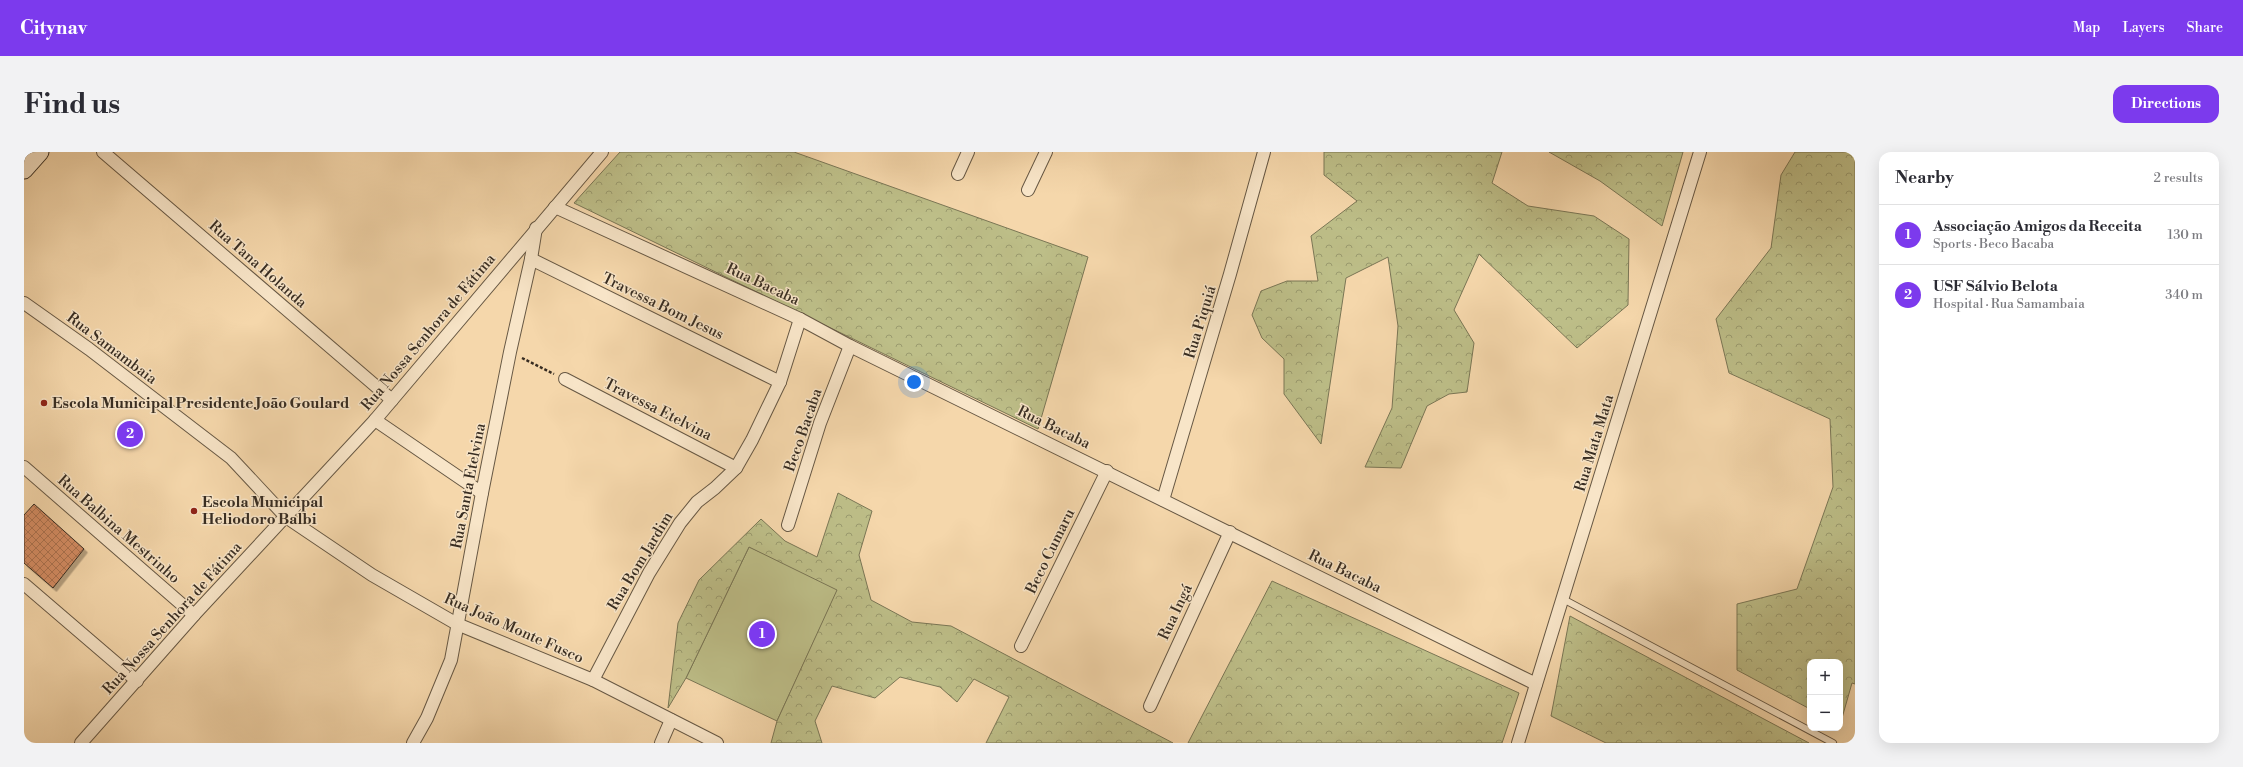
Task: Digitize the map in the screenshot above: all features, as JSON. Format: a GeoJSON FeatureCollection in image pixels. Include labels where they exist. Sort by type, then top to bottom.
{"type":"FeatureCollection","features":[{"type":"Feature","properties":{"kind":"main road"},"geometry":{"type":"LineString","coordinates":[[24,170],[40,152]]}},
{"type":"Feature","properties":{"kind":"street","name":"Rua Tana Holanda"},"geometry":{"type":"LineString","coordinates":[[103,152],[392,400]]}},
{"type":"Feature","properties":{"kind":"street","name":"Rua Nossa Senhora de Fátima"},"geometry":{"type":"LineString","coordinates":[[82,743],[194,615],[375,420],[536,228],[602,152]]}},
{"type":"Feature","properties":{"kind":"street"},"geometry":{"type":"LineString","coordinates":[[958,174],[968,152]]}},
{"type":"Feature","properties":{"kind":"street"},"geometry":{"type":"LineString","coordinates":[[1028,190],[1046,152]]}},
{"type":"Feature","properties":{"kind":"street","name":"Rua Piquiá"},"geometry":{"type":"LineString","coordinates":[[1163,500],[1264,152]]}},
{"type":"Feature","properties":{"kind":"street","name":"Rua Mata Mata"},"geometry":{"type":"LineString","coordinates":[[1518,743],[1700,152]]}},
{"type":"Feature","properties":{"kind":"street","name":"Rua Bacaba"},"geometry":{"type":"LineString","coordinates":[[555,207],[800,319],[850,346],[1107,471],[1536,684]]}},
{"type":"Feature","properties":{"kind":"street","name":"Rua Santa Etelvina"},"geometry":{"type":"LineString","coordinates":[[413,743],[427,718],[451,660],[482,494],[510,352],[531,259],[536,228]]}},
{"type":"Feature","properties":{"kind":"street","name":"Travessa Bom Jesus"},"geometry":{"type":"LineString","coordinates":[[531,259],[780,382]]}},
{"type":"Feature","properties":{"kind":"street","name":"Rua Samambaia"},"geometry":{"type":"LineString","coordinates":[[24,303],[89,349],[231,458],[286,517]]}},
{"type":"Feature","properties":{"kind":"street","name":"Rua Bom Jardim"},"geometry":{"type":"LineString","coordinates":[[592,680],[649,573],[680,523],[697,502],[715,488],[736,468],[752,440],[780,382],[800,319]]}},
{"type":"Feature","properties":{"kind":"street","name":"Beco Bacaba"},"geometry":{"type":"LineString","coordinates":[[788,525],[820,423],[850,346]]}},
{"type":"Feature","properties":{"kind":"street","name":"Travessa Etelvina"},"geometry":{"type":"LineString","coordinates":[[565,379],[736,468]]}},
{"type":"Feature","properties":{"kind":"street"},"geometry":{"type":"LineString","coordinates":[[375,420],[482,494]]}},
{"type":"Feature","properties":{"kind":"street","name":"Rua Balbina Mestrinho"},"geometry":{"type":"LineString","coordinates":[[24,467],[194,615]]}},
{"type":"Feature","properties":{"kind":"street","name":"Beco Cumaru"},"geometry":{"type":"LineString","coordinates":[[1021,646],[1107,471]]}},
{"type":"Feature","properties":{"kind":"street","name":"Rua João Monte Fusco"},"geometry":{"type":"LineString","coordinates":[[286,517],[372,575],[457,624],[592,680],[717,743]]}},
{"type":"Feature","properties":{"kind":"street","name":"Rua Ingá"},"geometry":{"type":"LineString","coordinates":[[1150,706],[1230,532]]}},
{"type":"Feature","properties":{"kind":"street"},"geometry":{"type":"LineString","coordinates":[[24,584],[137,681]]}},
{"type":"Feature","properties":{"kind":"street"},"geometry":{"type":"LineString","coordinates":[[661,743],[671,720]]}},
{"type":"Feature","properties":{"kind":"lane"},"geometry":{"type":"LineString","coordinates":[[1563,599],[1833,743]]}},
{"type":"Feature","properties":{"kind":"path"},"geometry":{"type":"LineString","coordinates":[[510,352],[565,379]]}},
{"type":"Feature","properties":{"kind":"green space"},"geometry":{"type":"Polygon","coordinates":[[[620,152],[794,152],[1088,257],[1038,429],[574,203],[620,152]]]}},
{"type":"Feature","properties":{"kind":"green space"},"geometry":{"type":"Polygon","coordinates":[[[1324,152],[1502,152],[1492,183],[1528,206],[1594,216],[1629,239],[1628,305],[1577,348],[1479,254],[1454,310],[1474,343],[1467,392],[1449,394],[1427,406],[1401,468],[1365,467],[1392,408],[1398,326],[1388,257],[1346,278],[1321,444],[1284,394],[1284,359],[1262,338],[1252,315],[1261,291],[1287,281],[1318,281],[1311,236],[1357,201],[1324,175],[1324,152]]]}},
{"type":"Feature","properties":{"kind":"green space"},"geometry":{"type":"Polygon","coordinates":[[[1549,152],[1683,152],[1662,226],[1600,181],[1549,152]]]}},
{"type":"Feature","properties":{"kind":"green space"},"geometry":{"type":"Polygon","coordinates":[[[1795,152],[1855,152],[1855,684],[1852,683],[1843,714],[1843,659],[1807,659],[1807,707],[1737,670],[1737,604],[1797,589],[1833,487],[1830,419],[1729,373],[1716,319],[1771,248],[1781,175],[1795,152]]]}},
{"type":"Feature","properties":{"kind":"green space"},"geometry":{"type":"Polygon","coordinates":[[[838,493],[872,511],[859,555],[871,600],[912,622],[951,626],[1173,743],[986,743],[1009,697],[974,679],[957,702],[940,687],[900,677],[875,698],[832,686],[815,721],[822,743],[771,743],[777,721],[837,590],[749,547],[686,678],[668,708],[678,623],[699,580],[761,519],[785,541],[817,557],[838,493]]]}},
{"type":"Feature","properties":{"kind":"green space"},"geometry":{"type":"Polygon","coordinates":[[[749,547],[839,587],[777,721],[686,678],[749,547]]]}},
{"type":"Feature","properties":{"kind":"green space"},"geometry":{"type":"Polygon","coordinates":[[[1272,581],[1519,693],[1502,743],[1188,743],[1272,581]]]}},
{"type":"Feature","properties":{"kind":"green space"},"geometry":{"type":"Polygon","coordinates":[[[1570,616],[1809,743],[1606,743],[1551,716],[1570,616]]]}},
{"type":"Feature","properties":{"kind":"building"},"geometry":{"type":"Polygon","coordinates":[[[34,504],[84,549],[53,588],[24,563],[24,515],[34,504]]]}},
{"type":"Feature","properties":{"kind":"place","name":"Escola Municipal Presidente João Goulard"},"geometry":{"type":"Point","coordinates":[44,403]}},
{"type":"Feature","properties":{"kind":"place","name":"USF Sálvio Belota"},"geometry":{"type":"Point","coordinates":[130,434]}},
{"type":"Feature","properties":{"kind":"place","name":"Escola Municipal Heliodoro Balbi"},"geometry":{"type":"Point","coordinates":[194,511]}},
{"type":"Feature","properties":{"kind":"place","name":"Associação Amigos da Receita"},"geometry":{"type":"Point","coordinates":[762,634]}}]}
